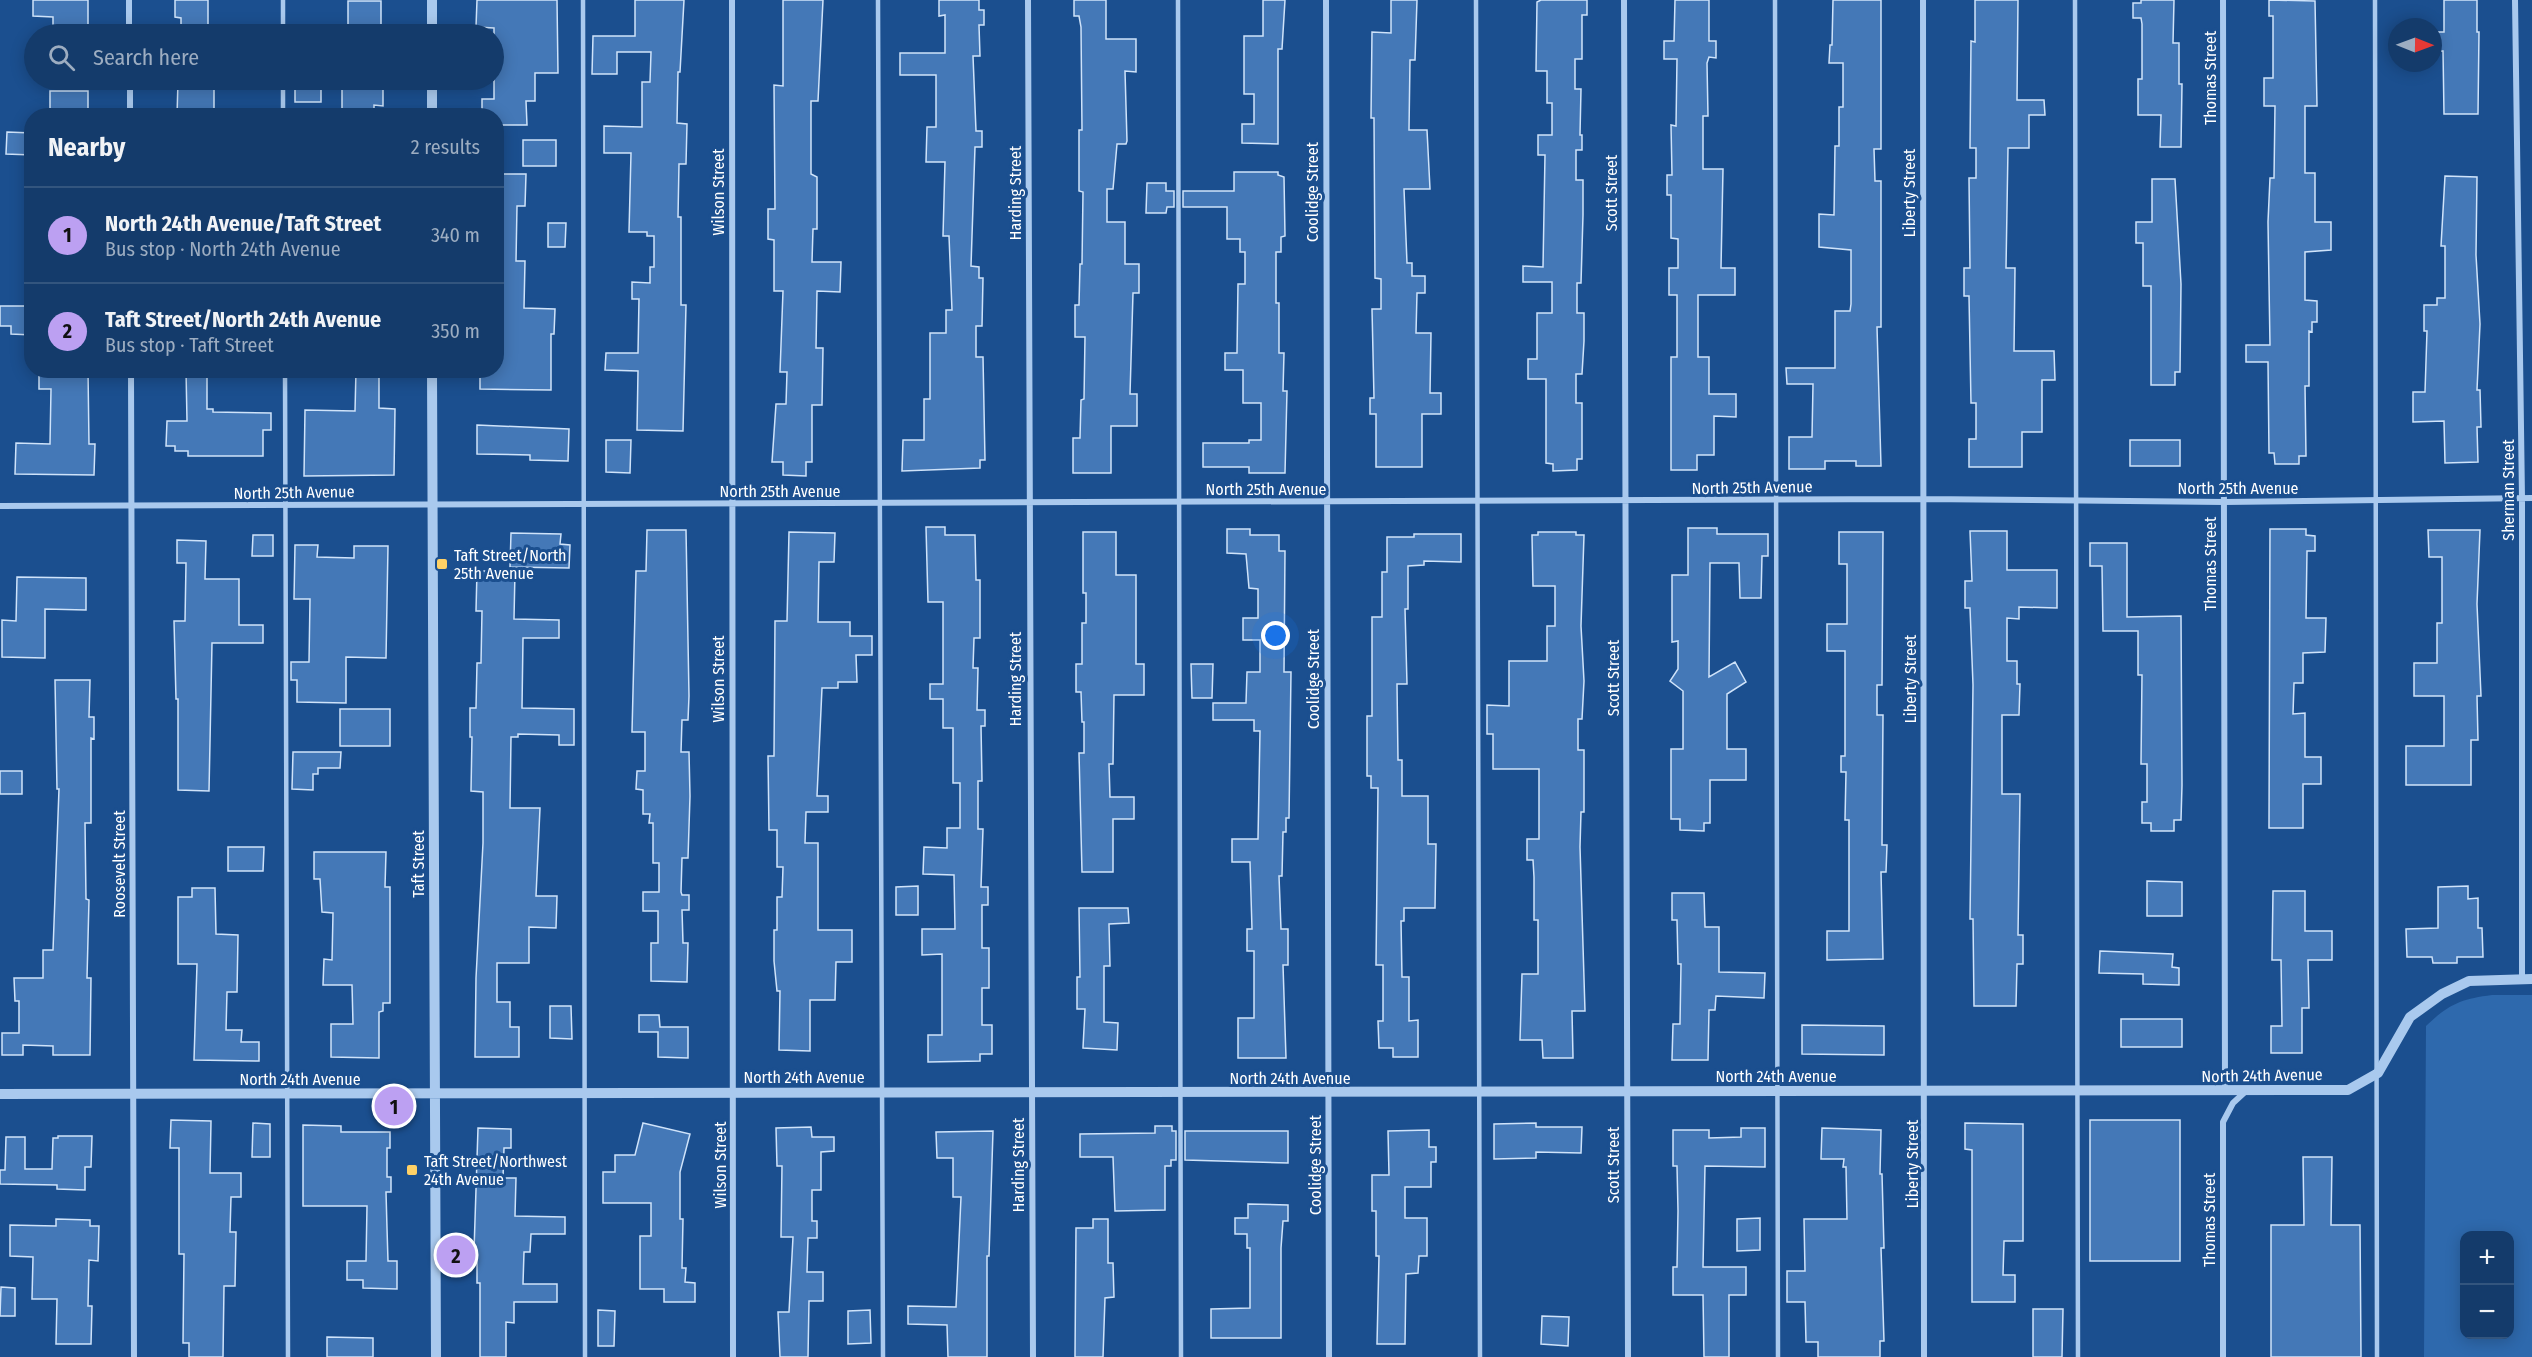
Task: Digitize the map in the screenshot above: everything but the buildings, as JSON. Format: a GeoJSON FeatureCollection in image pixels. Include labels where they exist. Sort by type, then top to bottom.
{"type":"FeatureCollection","features":[{"type":"Feature","properties":{"kind":"street"},"geometry":{"type":"LineString","coordinates":[[129,0],[129,24]]}},
{"type":"Feature","properties":{"kind":"street"},"geometry":{"type":"LineString","coordinates":[[432,0],[432,24]]}},
{"type":"Feature","properties":{"kind":"street","name":"Wilson Street"},"geometry":{"type":"LineString","coordinates":[[732,0],[733,1357]]}},
{"type":"Feature","properties":{"kind":"street","name":"Harding Street"},"geometry":{"type":"LineString","coordinates":[[1028,0],[1028,502],[1033,1357]]}},
{"type":"Feature","properties":{"kind":"street","name":"Coolidge Street"},"geometry":{"type":"LineString","coordinates":[[1326,0],[1329,1357]]}},
{"type":"Feature","properties":{"kind":"street","name":"Scott Street"},"geometry":{"type":"LineString","coordinates":[[1624,0],[1628,1357]]}},
{"type":"Feature","properties":{"kind":"street","name":"Liberty Street"},"geometry":{"type":"LineString","coordinates":[[1923,0],[1926,1090],[1924,1357]]}},
{"type":"Feature","properties":{"kind":"street","name":"Thomas Street"},"geometry":{"type":"LineString","coordinates":[[2223,0],[2225,1091]]}},
{"type":"Feature","properties":{"kind":"street","name":"Sherman Street"},"geometry":{"type":"LineString","coordinates":[[2515,0],[2527,979]]}},
{"type":"Feature","properties":{"kind":"street"},"geometry":{"type":"LineString","coordinates":[[130,90],[130,108]]}},
{"type":"Feature","properties":{"kind":"street"},"geometry":{"type":"LineString","coordinates":[[432,90],[432,108]]}},
{"type":"Feature","properties":{"kind":"street","name":"Roosevelt Street"},"geometry":{"type":"LineString","coordinates":[[131,378],[134,1357]]}},
{"type":"Feature","properties":{"kind":"street","name":"Taft Street"},"geometry":{"type":"LineString","coordinates":[[432,378],[436,1357]]}},
{"type":"Feature","properties":{"kind":"street","name":"North 25th Avenue"},"geometry":{"type":"LineString","coordinates":[[0,506],[1626,502],[1923,499],[2224,502],[2532,498]]}},
{"type":"Feature","properties":{"kind":"street"},"geometry":{"type":"LineString","coordinates":[[2378,1073],[2410,1017],[2442,994],[2469,981],[2527,979]]}},
{"type":"Feature","properties":{"kind":"street","name":"North 24th Avenue"},"geometry":{"type":"LineString","coordinates":[[0,1094],[2246,1091],[2348,1090],[2378,1073]]}},
{"type":"Feature","properties":{"kind":"street","name":"Thomas Street"},"geometry":{"type":"LineString","coordinates":[[2223,1357],[2223,1122],[2233,1103],[2246,1091]]}},
{"type":"Feature","properties":{"kind":"lane"},"geometry":{"type":"LineString","coordinates":[[283,0],[283,24]]}},
{"type":"Feature","properties":{"kind":"lane"},"geometry":{"type":"LineString","coordinates":[[583,0],[585,1357]]}},
{"type":"Feature","properties":{"kind":"lane"},"geometry":{"type":"LineString","coordinates":[[878,0],[883,1357]]}},
{"type":"Feature","properties":{"kind":"lane"},"geometry":{"type":"LineString","coordinates":[[1178,0],[1181,1357]]}},
{"type":"Feature","properties":{"kind":"lane"},"geometry":{"type":"LineString","coordinates":[[1476,0],[1480,1357]]}},
{"type":"Feature","properties":{"kind":"lane"},"geometry":{"type":"LineString","coordinates":[[1775,0],[1778,1357]]}},
{"type":"Feature","properties":{"kind":"lane"},"geometry":{"type":"LineString","coordinates":[[2075,0],[2078,1357]]}},
{"type":"Feature","properties":{"kind":"lane"},"geometry":{"type":"LineString","coordinates":[[2375,0],[2377,1357]]}},
{"type":"Feature","properties":{"kind":"lane"},"geometry":{"type":"LineString","coordinates":[[283,90],[283,108]]}},
{"type":"Feature","properties":{"kind":"lane"},"geometry":{"type":"LineString","coordinates":[[285,378],[288,1357]]}},
{"type":"Feature","properties":{"kind":"shaded area"},"geometry":{"type":"Polygon","coordinates":[[[2492,995],[2532,995],[2532,1357],[2424,1357],[2426,1026],[2442,1012],[2464,1001],[2492,995]]]}},
{"type":"Feature","properties":{"kind":"place","name":"Taft Street/North 25th Avenue"},"geometry":{"type":"Point","coordinates":[442,564]}},
{"type":"Feature","properties":{"kind":"place","name":"North 24th Avenue/Taft Street"},"geometry":{"type":"Point","coordinates":[394,1106]}},
{"type":"Feature","properties":{"kind":"place","name":"Taft Street/Northwest 24th Avenue"},"geometry":{"type":"Point","coordinates":[412,1170]}},
{"type":"Feature","properties":{"kind":"place","name":"Taft Street/North 24th Avenue"},"geometry":{"type":"Point","coordinates":[456,1255]}}]}
